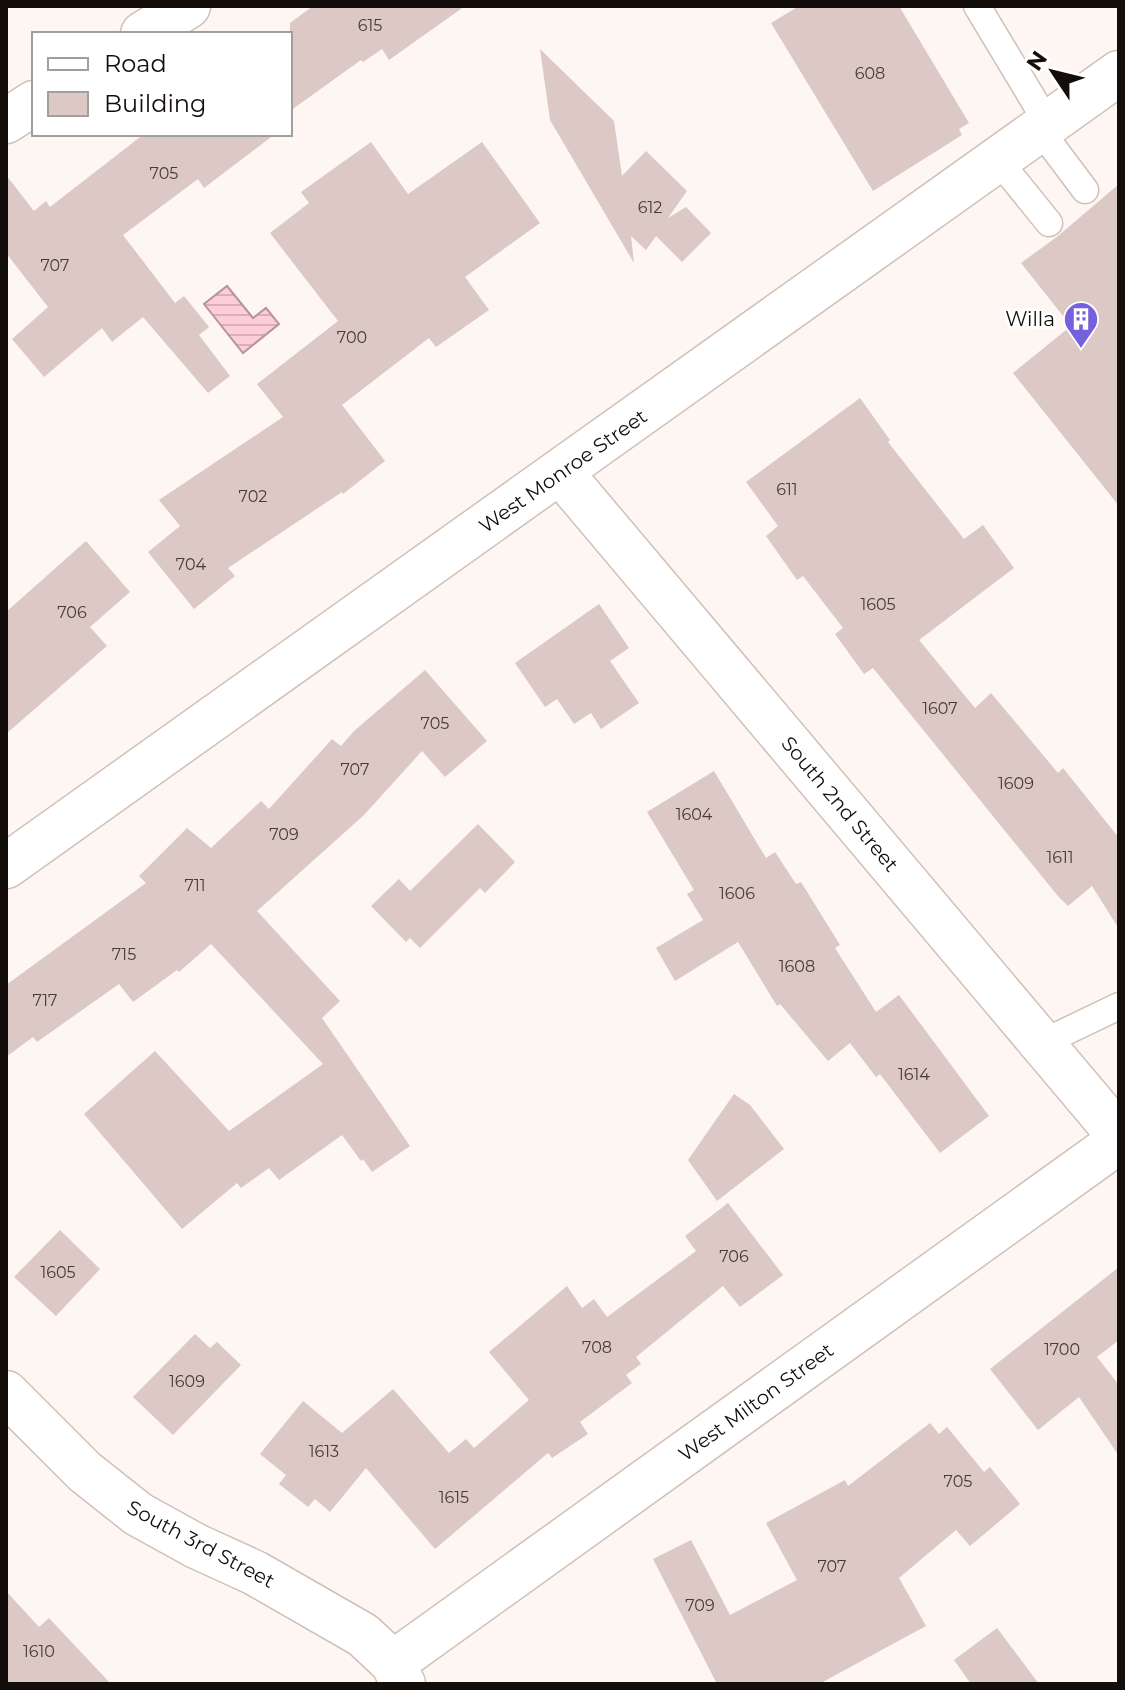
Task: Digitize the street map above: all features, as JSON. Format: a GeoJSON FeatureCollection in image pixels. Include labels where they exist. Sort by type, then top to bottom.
{"type":"FeatureCollection","features":[{"type":"Feature","properties":{"kind":"street"},"geometry":{"type":"LineString","coordinates":[[146,32],[188,6]]}},
{"type":"Feature","properties":{"kind":"street","name":"West Monroe Street"},"geometry":{"type":"LineString","coordinates":[[6,866],[1119,73]]}},
{"type":"Feature","properties":{"kind":"street"},"geometry":{"type":"LineString","coordinates":[[6,121],[32,104]]}},
{"type":"Feature","properties":{"kind":"street","name":"South 2nd Street"},"geometry":{"type":"LineString","coordinates":[[561,473],[1119,1135]]}},
{"type":"Feature","properties":{"kind":"street","name":"West Milton Street"},"geometry":{"type":"LineString","coordinates":[[398,1674],[1119,1141]]}},
{"type":"Feature","properties":{"kind":"street","name":"South 3rd Street"},"geometry":{"type":"LineString","coordinates":[[6,1393],[85,1472],[138,1514],[326,1612],[363,1635],[398,1674]]}},
{"type":"Feature","properties":{"kind":"lane"},"geometry":{"type":"LineString","coordinates":[[977,6],[1044,127],[1085,190]]}},
{"type":"Feature","properties":{"kind":"lane"},"geometry":{"type":"LineString","coordinates":[[998,160],[1049,223]]}},
{"type":"Feature","properties":{"kind":"lane"},"geometry":{"type":"LineString","coordinates":[[1042,1043],[1119,1006]]}},
{"type":"Feature","properties":{"kind":"shaded area"},"geometry":{"type":"Polygon","coordinates":[[[227,286],[253,318],[266,308],[279,324],[243,353],[204,304],[227,286]]]}},
{"type":"Feature","properties":{"kind":"building"},"geometry":{"type":"Polygon","coordinates":[[[313,6],[465,6],[389,60],[382,49],[363,62],[361,60],[292,110],[290,23],[313,6]]]}},
{"type":"Feature","properties":{"kind":"building"},"geometry":{"type":"Polygon","coordinates":[[[799,6],[899,6],[969,123],[959,129],[962,135],[873,191],[771,23],[799,6]]]}},
{"type":"Feature","properties":{"kind":"building"},"geometry":{"type":"Polygon","coordinates":[[[540,49],[614,121],[622,176],[646,151],[687,191],[668,218],[686,207],[711,233],[682,262],[656,236],[646,250],[631,236],[634,263],[550,120],[540,49]]]}},
{"type":"Feature","properties":{"kind":"building"},"geometry":{"type":"Polygon","coordinates":[[[141,136],[272,136],[204,188],[198,179],[123,235],[175,303],[184,296],[209,327],[199,335],[230,376],[208,393],[143,317],[112,342],[102,328],[44,377],[12,339],[48,307],[6,253],[6,175],[34,211],[46,201],[50,207],[141,136]]]}},
{"type":"Feature","properties":{"kind":"building"},"geometry":{"type":"Polygon","coordinates":[[[371,142],[408,194],[482,142],[540,223],[465,277],[489,310],[436,347],[429,338],[342,405],[385,461],[343,494],[228,568],[235,576],[194,609],[148,552],[180,526],[159,500],[283,417],[257,384],[338,321],[270,233],[309,203],[301,192],[371,142]]]}},
{"type":"Feature","properties":{"kind":"building","name":"Willa"},"geometry":{"type":"Polygon","coordinates":[[[1119,184],[1119,506],[1013,373],[1071,326],[1021,263],[1119,184]]]}},
{"type":"Feature","properties":{"kind":"building"},"geometry":{"type":"Polygon","coordinates":[[[860,398],[890,440],[888,442],[964,539],[983,525],[1014,568],[919,640],[975,708],[991,693],[1058,773],[1063,768],[1119,838],[1119,929],[1092,886],[1068,906],[1057,895],[873,668],[864,674],[835,634],[843,628],[803,576],[797,580],[766,536],[778,526],[746,482],[860,398]]]}},
{"type":"Feature","properties":{"kind":"building"},"geometry":{"type":"Polygon","coordinates":[[[86,541],[130,592],[90,627],[107,646],[6,734],[6,612],[86,541]]]}},
{"type":"Feature","properties":{"kind":"building"},"geometry":{"type":"Polygon","coordinates":[[[599,604],[629,648],[610,661],[639,703],[601,729],[591,713],[574,724],[557,699],[545,707],[515,663],[599,604]]]}},
{"type":"Feature","properties":{"kind":"building"},"geometry":{"type":"Polygon","coordinates":[[[425,670],[487,741],[445,777],[422,751],[364,815],[257,911],[340,1001],[322,1018],[410,1146],[372,1172],[342,1135],[279,1180],[269,1168],[241,1188],[237,1183],[182,1229],[84,1114],[155,1051],[229,1131],[323,1064],[211,944],[179,972],[177,970],[133,1002],[119,984],[37,1042],[33,1037],[6,1057],[6,985],[146,883],[139,876],[187,828],[211,848],[261,801],[269,809],[332,739],[341,746],[354,731],[425,670]]]}},
{"type":"Feature","properties":{"kind":"building"},"geometry":{"type":"Polygon","coordinates":[[[714,771],[766,858],[775,852],[796,884],[801,882],[840,945],[835,948],[876,1012],[899,995],[989,1116],[940,1153],[880,1074],[876,1077],[850,1043],[828,1061],[780,1004],[777,1006],[738,942],[675,981],[656,948],[703,920],[687,894],[694,890],[647,812],[714,771]]]}},
{"type":"Feature","properties":{"kind":"building"},"geometry":{"type":"Polygon","coordinates":[[[478,824],[515,862],[485,893],[480,888],[420,948],[410,938],[406,942],[371,906],[399,879],[410,891],[478,824]]]}},
{"type":"Feature","properties":{"kind":"building"},"geometry":{"type":"Polygon","coordinates":[[[734,1094],[750,1105],[784,1149],[717,1201],[688,1160],[734,1094]]]}},
{"type":"Feature","properties":{"kind":"building"},"geometry":{"type":"Polygon","coordinates":[[[728,1203],[783,1275],[740,1307],[723,1286],[636,1357],[641,1364],[626,1375],[632,1383],[580,1422],[588,1434],[552,1458],[548,1453],[435,1549],[366,1468],[330,1512],[315,1499],[308,1507],[279,1484],[286,1475],[260,1454],[303,1401],[342,1433],[393,1389],[449,1453],[466,1439],[474,1448],[529,1400],[489,1352],[567,1286],[582,1308],[594,1299],[607,1317],[696,1251],[685,1236],[728,1203]]]}},
{"type":"Feature","properties":{"kind":"building"},"geometry":{"type":"Polygon","coordinates":[[[60,1230],[100,1269],[56,1316],[14,1277],[60,1230]]]}},
{"type":"Feature","properties":{"kind":"building"},"geometry":{"type":"Polygon","coordinates":[[[1119,1267],[1119,1340],[1097,1357],[1119,1385],[1119,1456],[1079,1397],[1038,1430],[990,1369],[1119,1267]]]}},
{"type":"Feature","properties":{"kind":"building"},"geometry":{"type":"Polygon","coordinates":[[[195,1334],[210,1348],[217,1342],[241,1365],[173,1435],[133,1397],[195,1334]]]}},
{"type":"Feature","properties":{"kind":"building"},"geometry":{"type":"Polygon","coordinates":[[[930,1423],[939,1434],[947,1427],[984,1472],[990,1467],[1020,1504],[970,1546],[956,1530],[899,1578],[926,1626],[819,1684],[717,1684],[653,1559],[691,1540],[730,1615],[797,1580],[766,1523],[845,1480],[848,1486],[930,1423]]]}},
{"type":"Feature","properties":{"kind":"building"},"geometry":{"type":"Polygon","coordinates":[[[6,1591],[39,1627],[49,1618],[111,1684],[6,1684],[6,1591]]]}},
{"type":"Feature","properties":{"kind":"building"},"geometry":{"type":"Polygon","coordinates":[[[997,1628],[1039,1684],[971,1684],[954,1660],[997,1628]]]}},
{"type":"Feature","properties":{"kind":"place","name":"Willa"},"geometry":{"type":"Point","coordinates":[1081,350]}}]}
